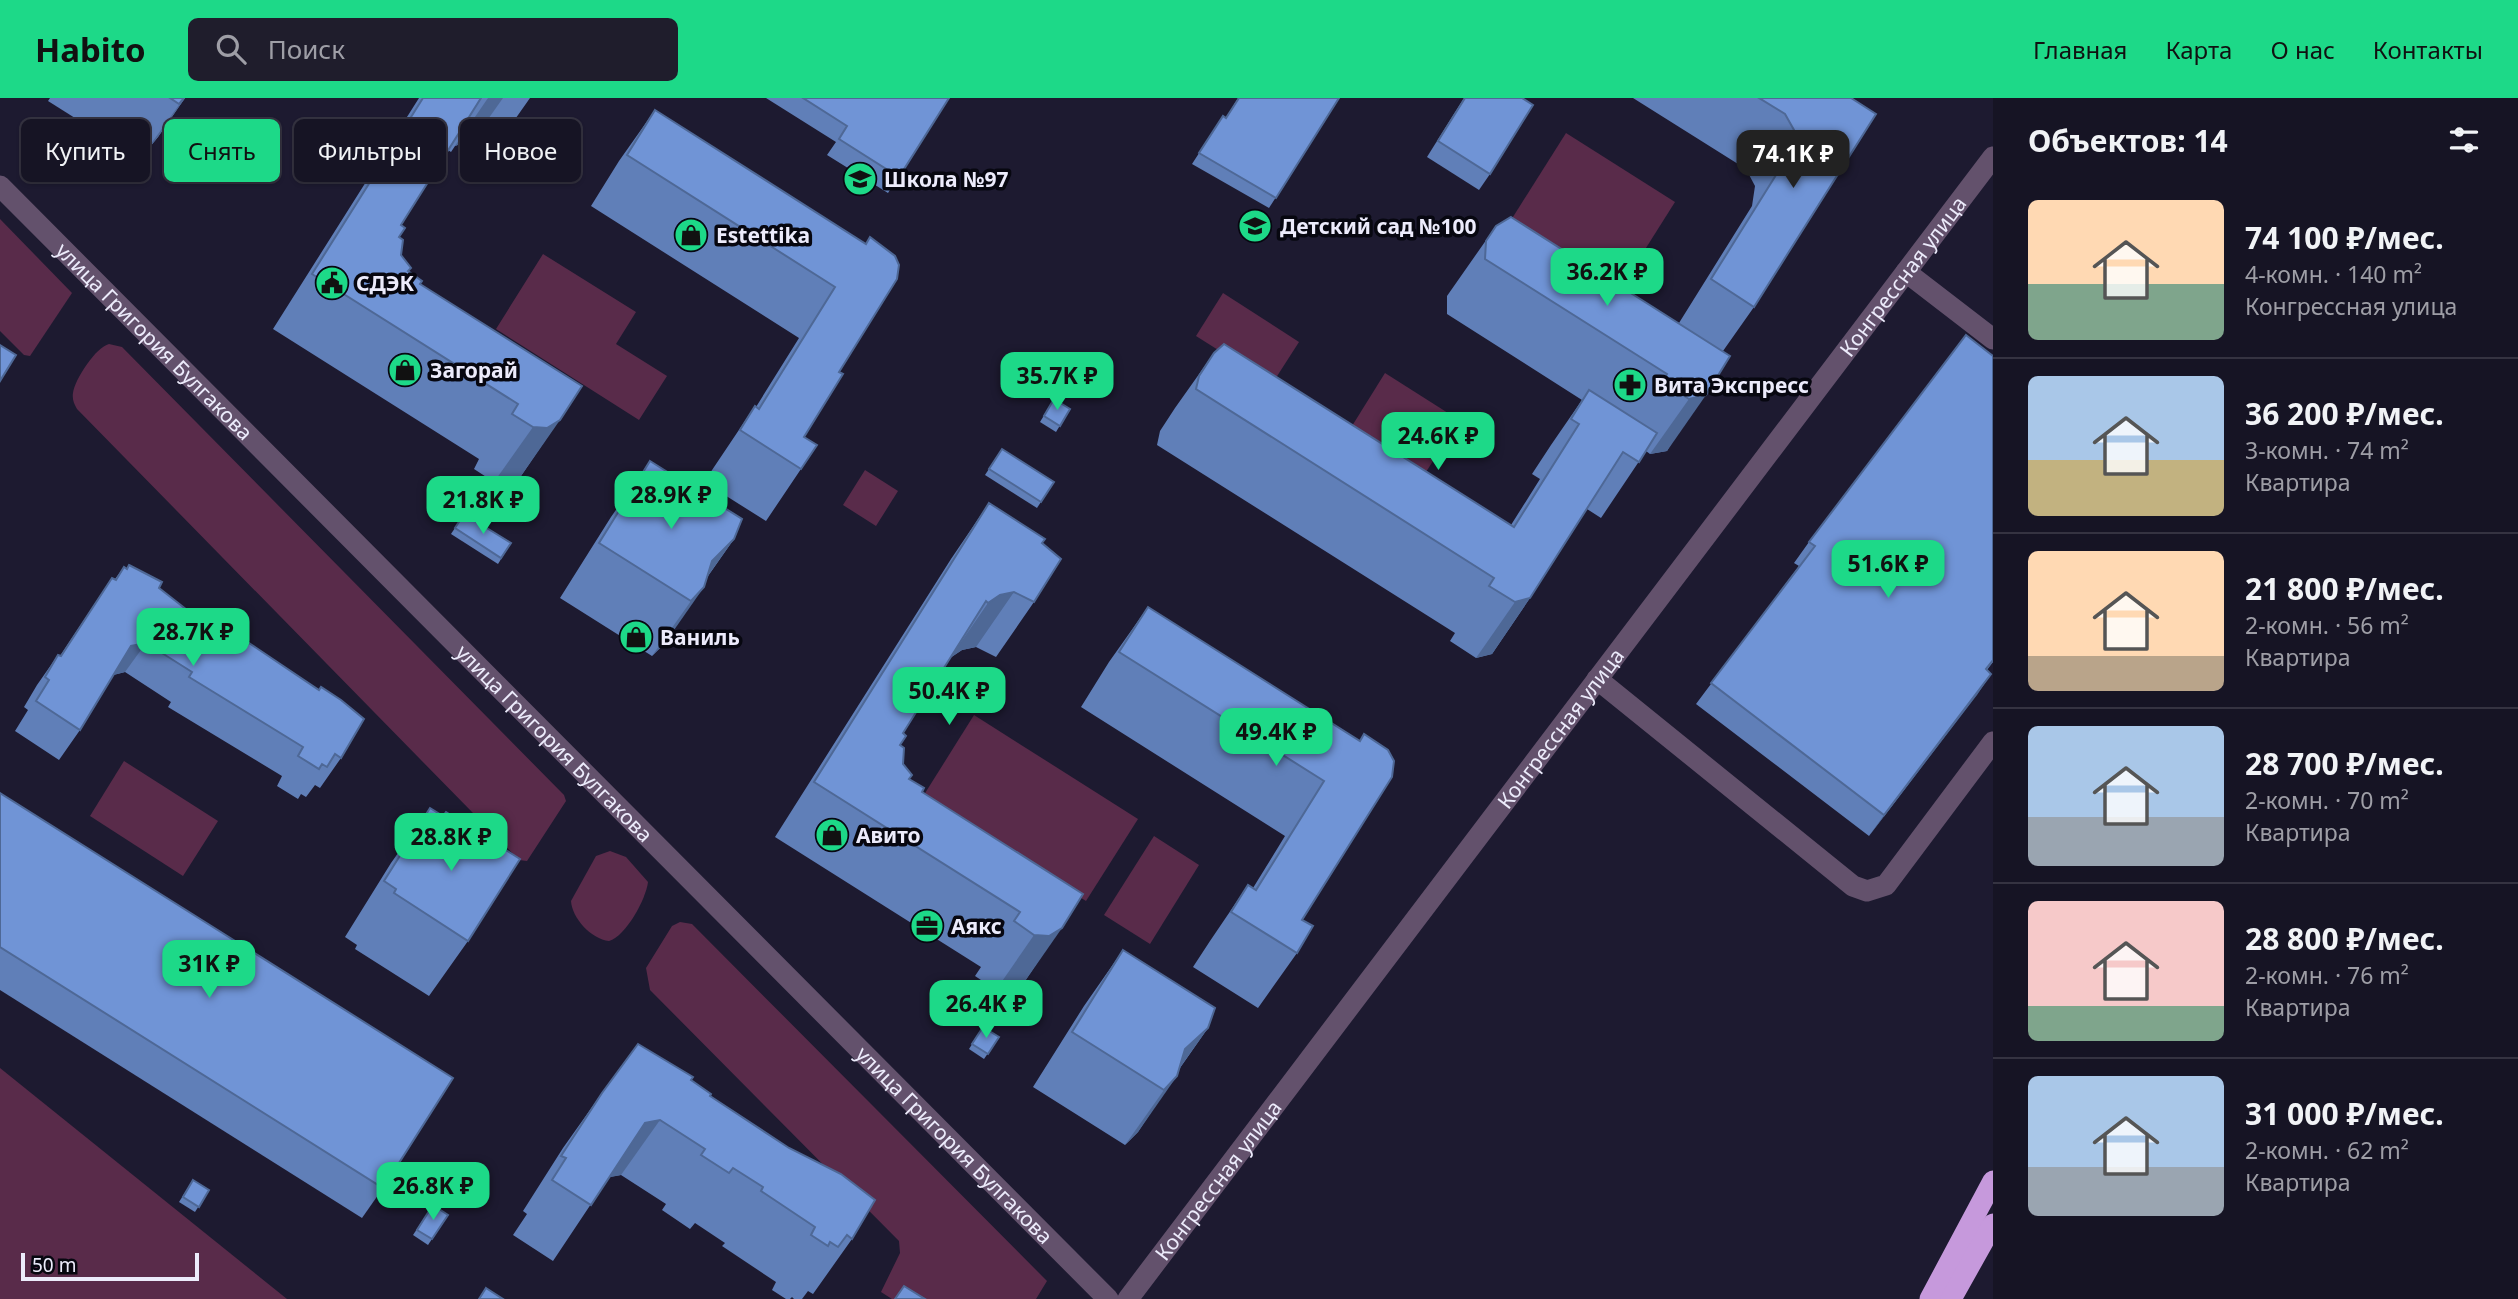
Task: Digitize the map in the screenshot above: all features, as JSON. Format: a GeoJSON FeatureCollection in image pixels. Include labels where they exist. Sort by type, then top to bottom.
{"type":"FeatureCollection","features":[{"type":"Feature","properties":{"kind":"highway"},"geometry":{"type":"LineString","coordinates":[[1930,1299],[1993,1181]]}},
{"type":"Feature","properties":{"kind":"highway"},"geometry":{"type":"LineString","coordinates":[[1951,1299],[1993,1224]]}},
{"type":"Feature","properties":{"kind":"street","name":"Конгрессная улица"},"geometry":{"type":"LineString","coordinates":[[1128,1299],[1993,157]]}},
{"type":"Feature","properties":{"kind":"street","name":"улица Григория Булгакова"},"geometry":{"type":"LineString","coordinates":[[0,186],[1108,1299]]}},
{"type":"Feature","properties":{"kind":"street"},"geometry":{"type":"LineString","coordinates":[[1906,272],[1993,339]]}},
{"type":"Feature","properties":{"kind":"street"},"geometry":{"type":"LineString","coordinates":[[1597,680],[1853,886],[1867,891],[1886,885],[1993,742]]}},
{"type":"Feature","properties":{"kind":"shaded area"},"geometry":{"type":"Polygon","coordinates":[[[1566,133],[1675,202],[1615,297],[1506,228],[1566,133]]]}},
{"type":"Feature","properties":{"kind":"shaded area"},"geometry":{"type":"Polygon","coordinates":[[[0,219],[72,293],[30,356],[24,355],[0,331],[0,219]]]}},
{"type":"Feature","properties":{"kind":"shaded area"},"geometry":{"type":"Polygon","coordinates":[[[543,254],[636,312],[616,344],[667,376],[639,420],[496,329],[543,254]]]}},
{"type":"Feature","properties":{"kind":"shaded area"},"geometry":{"type":"Polygon","coordinates":[[[1223,293],[1299,342],[1272,384],[1196,336],[1223,293]]]}},
{"type":"Feature","properties":{"kind":"shaded area"},"geometry":{"type":"Polygon","coordinates":[[[109,344],[122,347],[564,795],[566,801],[527,861],[519,860],[77,409],[73,395],[78,380],[92,357],[109,344]]]}},
{"type":"Feature","properties":{"kind":"shaded area"},"geometry":{"type":"Polygon","coordinates":[[[1385,373],[1459,420],[1426,472],[1352,426],[1385,373]]]}},
{"type":"Feature","properties":{"kind":"shaded area"},"geometry":{"type":"Polygon","coordinates":[[[865,470],[898,491],[876,526],[843,505],[865,470]]]}},
{"type":"Feature","properties":{"kind":"shaded area"},"geometry":{"type":"Polygon","coordinates":[[[974,715],[1138,819],[1086,901],[922,798],[974,715]]]}},
{"type":"Feature","properties":{"kind":"shaded area"},"geometry":{"type":"Polygon","coordinates":[[[124,761],[218,821],[183,876],[90,816],[124,761]]]}},
{"type":"Feature","properties":{"kind":"shaded area"},"geometry":{"type":"Polygon","coordinates":[[[1154,836],[1199,865],[1150,944],[1104,915],[1154,836]]]}},
{"type":"Feature","properties":{"kind":"shaded area"},"geometry":{"type":"Polygon","coordinates":[[[610,851],[626,857],[648,882],[634,916],[622,932],[609,941],[584,927],[572,908],[571,901],[596,856],[610,851]]]}},
{"type":"Feature","properties":{"kind":"shaded area"},"geometry":{"type":"Polygon","coordinates":[[[680,922],[692,924],[1047,1281],[1036,1299],[892,1299],[881,1292],[900,1253],[899,1241],[650,990],[646,968],[672,926],[680,922]]]}},
{"type":"Feature","properties":{"kind":"shaded area"},"geometry":{"type":"Polygon","coordinates":[[[0,1068],[287,1299],[0,1299],[0,1068]]]}},
{"type":"Feature","properties":{"kind":"building"},"geometry":{"type":"Polygon","coordinates":[[[170,98],[184,98],[179,104],[170,98]]]}},
{"type":"Feature","properties":{"kind":"building"},"geometry":{"type":"Polygon","coordinates":[[[423,98],[481,98],[468,119],[460,119],[460,131],[446,154],[446,119],[410,119],[423,98]]]}},
{"type":"Feature","properties":{"kind":"building"},"geometry":{"type":"Polygon","coordinates":[[[803,98],[949,98],[899,177],[839,139],[847,126],[803,98]]]}},
{"type":"Feature","properties":{"kind":"building"},"geometry":{"type":"Polygon","coordinates":[[[1239,98],[1339,98],[1276,198],[1199,153],[1223,116],[1226,118],[1239,98]]]}},
{"type":"Feature","properties":{"kind":"building"},"geometry":{"type":"Polygon","coordinates":[[[1465,98],[1522,98],[1533,105],[1490,174],[1438,141],[1465,98]]]}},
{"type":"Feature","properties":{"kind":"building"},"geometry":{"type":"Polygon","coordinates":[[[1759,98],[1851,98],[1876,114],[1754,307],[1711,279],[1791,151],[1794,130],[1785,114],[1759,98]]]}},
{"type":"Feature","properties":{"kind":"building"},"geometry":{"type":"Polygon","coordinates":[[[655,110],[866,244],[870,237],[895,256],[899,265],[897,279],[839,372],[843,374],[804,437],[817,445],[801,469],[740,430],[755,406],[759,409],[835,287],[627,155],[655,110]]]}},
{"type":"Feature","properties":{"kind":"building"},"geometry":{"type":"Polygon","coordinates":[[[370,182],[428,182],[401,225],[405,228],[399,237],[403,240],[401,255],[411,268],[408,271],[422,281],[420,284],[582,386],[560,420],[547,428],[533,427],[512,414],[518,404],[312,274],[370,182]]]}},
{"type":"Feature","properties":{"kind":"building"},"geometry":{"type":"Polygon","coordinates":[[[1511,217],[1730,356],[1706,395],[1689,399],[1662,382],[1667,374],[1485,259],[1486,241],[1496,226],[1511,217]]]}},
{"type":"Feature","properties":{"kind":"building"},"geometry":{"type":"Polygon","coordinates":[[[1966,335],[1993,356],[1993,660],[1986,669],[1991,674],[1884,815],[1711,683],[1815,546],[1809,542],[1966,335]]]}},
{"type":"Feature","properties":{"kind":"building"},"geometry":{"type":"Polygon","coordinates":[[[1224,344],[1514,527],[1579,424],[1571,419],[1589,390],[1657,433],[1639,462],[1623,452],[1530,598],[1515,602],[1489,586],[1494,578],[1196,389],[1199,376],[1214,353],[1224,344]]]}},
{"type":"Feature","properties":{"kind":"building"},"geometry":{"type":"Polygon","coordinates":[[[0,345],[16,355],[0,381],[0,345]]]}},
{"type":"Feature","properties":{"kind":"building"},"geometry":{"type":"Polygon","coordinates":[[[1054,399],[1070,409],[1060,426],[1044,416],[1054,399]]]}},
{"type":"Feature","properties":{"kind":"building"},"geometry":{"type":"Polygon","coordinates":[[[1002,449],[1054,482],[1041,502],[989,469],[1002,449]]]}},
{"type":"Feature","properties":{"kind":"building"},"geometry":{"type":"Polygon","coordinates":[[[650,461],[742,519],[734,539],[712,561],[704,587],[691,601],[599,543],[650,461]]]}},
{"type":"Feature","properties":{"kind":"building"},"geometry":{"type":"Polygon","coordinates":[[[989,503],[1045,539],[1042,543],[1061,559],[1034,602],[1014,592],[1000,595],[988,603],[986,601],[903,733],[906,736],[900,745],[904,748],[903,764],[912,775],[909,779],[924,788],[922,792],[1083,894],[1062,928],[1049,936],[1034,935],[1014,921],[1020,912],[814,782],[989,503]]]}},
{"type":"Feature","properties":{"kind":"building"},"geometry":{"type":"Polygon","coordinates":[[[464,514],[511,543],[501,558],[455,528],[464,514]]]}},
{"type":"Feature","properties":{"kind":"building"},"geometry":{"type":"Polygon","coordinates":[[[129,565],[162,582],[159,588],[196,617],[245,648],[249,643],[319,690],[321,687],[341,700],[364,719],[341,758],[335,754],[327,767],[322,764],[319,769],[298,756],[303,747],[189,677],[192,672],[146,643],[131,646],[80,730],[36,701],[49,680],[45,677],[58,655],[61,656],[112,578],[116,580],[124,567],[127,569],[129,565]]]}},
{"type":"Feature","properties":{"kind":"building"},"geometry":{"type":"Polygon","coordinates":[[[1148,607],[1360,741],[1364,734],[1388,750],[1394,761],[1392,777],[1302,920],[1313,926],[1297,953],[1231,912],[1248,885],[1256,890],[1324,781],[1119,652],[1148,607]]]}},
{"type":"Feature","properties":{"kind":"building"},"geometry":{"type":"Polygon","coordinates":[[[0,793],[453,1078],[383,1188],[0,947],[0,793]]]}},
{"type":"Feature","properties":{"kind":"building"},"geometry":{"type":"Polygon","coordinates":[[[430,808],[443,816],[446,812],[520,859],[468,941],[394,893],[396,889],[384,881],[430,808]]]}},
{"type":"Feature","properties":{"kind":"building"},"geometry":{"type":"Polygon","coordinates":[[[1123,950],[1215,1008],[1208,1028],[1185,1049],[1177,1076],[1164,1090],[1072,1032],[1123,950]]]}},
{"type":"Feature","properties":{"kind":"building"},"geometry":{"type":"Polygon","coordinates":[[[983,1027],[999,1037],[988,1054],[972,1044],[983,1027]]]}},
{"type":"Feature","properties":{"kind":"building"},"geometry":{"type":"Polygon","coordinates":[[[638,1044],[693,1077],[691,1080],[711,1094],[710,1096],[789,1148],[841,1174],[875,1200],[852,1239],[847,1235],[838,1247],[830,1242],[828,1246],[811,1235],[815,1227],[761,1191],[763,1187],[733,1168],[729,1173],[701,1155],[705,1149],[660,1120],[645,1123],[591,1205],[552,1180],[566,1158],[561,1156],[638,1044]]]}},
{"type":"Feature","properties":{"kind":"building"},"geometry":{"type":"Polygon","coordinates":[[[193,1180],[209,1190],[199,1207],[183,1197],[193,1180]]]}},
{"type":"Feature","properties":{"kind":"building"},"geometry":{"type":"Polygon","coordinates":[[[433,1205],[448,1215],[432,1239],[417,1230],[433,1205]]]}},
{"type":"Feature","properties":{"kind":"building"},"geometry":{"type":"Polygon","coordinates":[[[904,1286],[925,1299],[895,1299],[904,1286]]]}},
{"type":"Feature","properties":{"kind":"building"},"geometry":{"type":"Polygon","coordinates":[[[486,1288],[503,1299],[479,1299],[486,1288]]]}},
{"type":"Feature","properties":{"kind":"place","name":"Школа №97"},"geometry":{"type":"Point","coordinates":[860,179]}},
{"type":"Feature","properties":{"kind":"place","name":"Детский сад №100"},"geometry":{"type":"Point","coordinates":[1255,226]}},
{"type":"Feature","properties":{"kind":"place","name":"Estettika"},"geometry":{"type":"Point","coordinates":[691,235]}},
{"type":"Feature","properties":{"kind":"place","name":"СДЭК"},"geometry":{"type":"Point","coordinates":[332,283]}},
{"type":"Feature","properties":{"kind":"place","name":"Загорай"},"geometry":{"type":"Point","coordinates":[405,370]}},
{"type":"Feature","properties":{"kind":"place","name":"Вита Экспресс"},"geometry":{"type":"Point","coordinates":[1630,385]}},
{"type":"Feature","properties":{"kind":"place","name":"Ваниль"},"geometry":{"type":"Point","coordinates":[636,637]}},
{"type":"Feature","properties":{"kind":"place","name":"Авито"},"geometry":{"type":"Point","coordinates":[832,835]}},
{"type":"Feature","properties":{"kind":"place","name":"Аякс"},"geometry":{"type":"Point","coordinates":[927,926]}}]}
